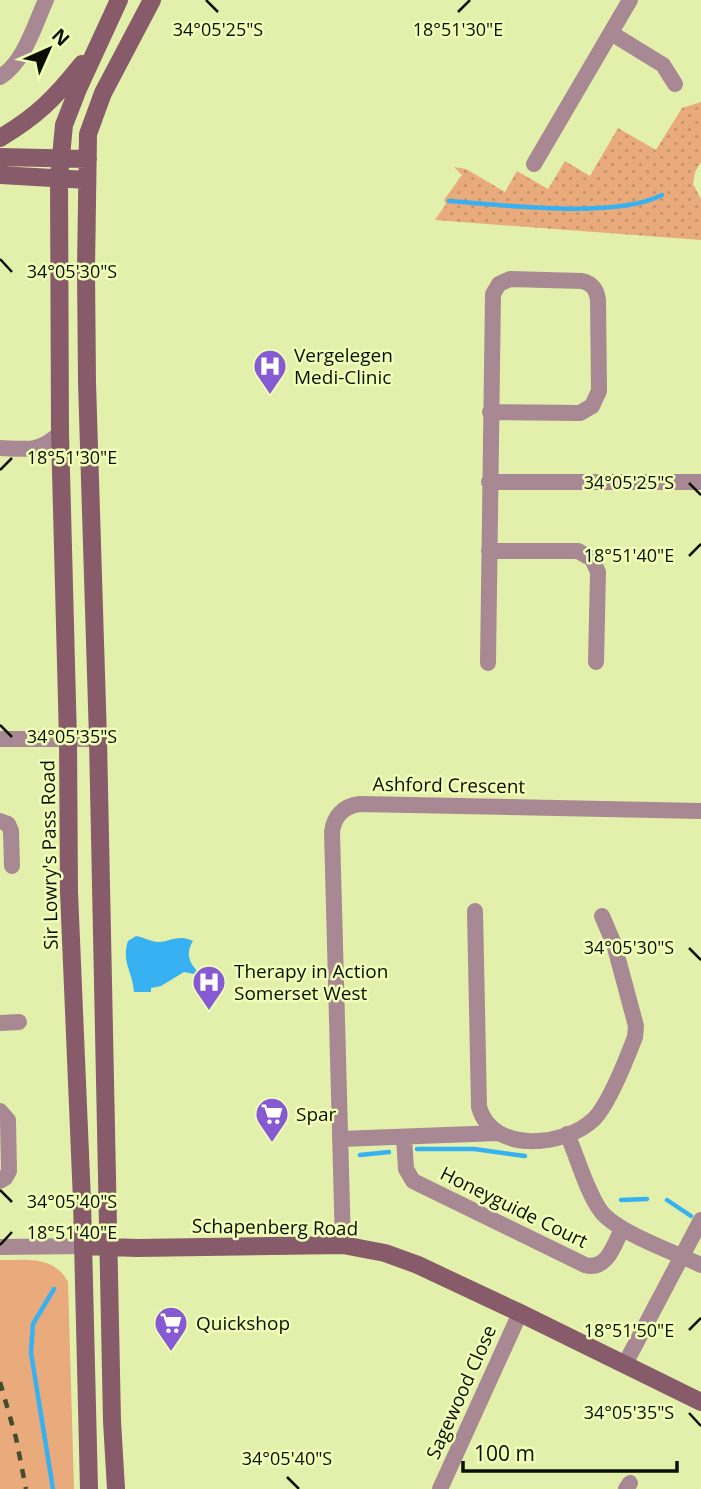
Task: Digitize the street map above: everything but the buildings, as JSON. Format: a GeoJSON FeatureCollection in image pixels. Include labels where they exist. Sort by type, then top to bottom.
{"type":"FeatureCollection","features":[{"type":"Feature","properties":{"kind":"main road"},"geometry":{"type":"LineString","coordinates":[[0,138],[31,120],[62,89],[100,42],[119,0]]}},
{"type":"Feature","properties":{"kind":"main road"},"geometry":{"type":"LineString","coordinates":[[116,1489],[87,396],[88,134],[103,93],[152,0]]}},
{"type":"Feature","properties":{"kind":"main road","name":"Sir Lowry's Pass Road"},"geometry":{"type":"LineString","coordinates":[[89,1489],[90,1444],[69,892],[60,433],[59,168],[64,125],[100,42]]}},
{"type":"Feature","properties":{"kind":"main road"},"geometry":{"type":"LineString","coordinates":[[0,158],[59,168],[87,180]]}},
{"type":"Feature","properties":{"kind":"main road"},"geometry":{"type":"LineString","coordinates":[[0,175],[59,168],[88,159]]}},
{"type":"Feature","properties":{"kind":"main road","name":"Schapenberg Road"},"geometry":{"type":"LineString","coordinates":[[82,1246],[343,1245],[374,1251],[407,1260],[701,1402]]}},
{"type":"Feature","properties":{"kind":"street"},"geometry":{"type":"LineString","coordinates":[[0,77],[11,68],[19,56],[46,0]]}},
{"type":"Feature","properties":{"kind":"street"},"geometry":{"type":"LineString","coordinates":[[534,164],[630,0]]}},
{"type":"Feature","properties":{"kind":"street"},"geometry":{"type":"LineString","coordinates":[[611,33],[663,65],[675,84]]}},
{"type":"Feature","properties":{"kind":"street"},"geometry":{"type":"LineString","coordinates":[[488,663],[489,482],[490,412],[492,299],[499,284],[510,279],[582,281],[590,284],[596,291],[598,300],[599,391],[592,406],[580,413],[490,412]]}},
{"type":"Feature","properties":{"kind":"street"},"geometry":{"type":"LineString","coordinates":[[0,448],[38,449],[49,444],[60,433]]}},
{"type":"Feature","properties":{"kind":"street"},"geometry":{"type":"LineString","coordinates":[[489,482],[701,482]]}},
{"type":"Feature","properties":{"kind":"street"},"geometry":{"type":"LineString","coordinates":[[489,551],[578,551],[592,559],[598,572],[596,662]]}},
{"type":"Feature","properties":{"kind":"street"},"geometry":{"type":"LineString","coordinates":[[0,739],[98,739]]}},
{"type":"Feature","properties":{"kind":"street","name":"Ashford Crescent"},"geometry":{"type":"LineString","coordinates":[[343,1245],[332,832],[335,820],[342,810],[360,804],[701,811]]}},
{"type":"Feature","properties":{"kind":"street"},"geometry":{"type":"LineString","coordinates":[[0,821],[8,824],[11,831],[12,866]]}},
{"type":"Feature","properties":{"kind":"street"},"geometry":{"type":"LineString","coordinates":[[475,911],[479,1107],[488,1124],[499,1133]]}},
{"type":"Feature","properties":{"kind":"street"},"geometry":{"type":"LineString","coordinates":[[340,1139],[499,1133],[541,1142],[592,1122],[635,1037],[636,1026],[614,944],[602,916]]}},
{"type":"Feature","properties":{"kind":"street"},"geometry":{"type":"LineString","coordinates":[[0,1023],[19,1022]]}},
{"type":"Feature","properties":{"kind":"street"},"geometry":{"type":"LineString","coordinates":[[0,1111],[8,1120],[9,1171],[0,1181]]}},
{"type":"Feature","properties":{"kind":"street"},"geometry":{"type":"LineString","coordinates":[[567,1134],[600,1210],[610,1221],[701,1265]]}},
{"type":"Feature","properties":{"kind":"street","name":"Honeyguide Court"},"geometry":{"type":"LineString","coordinates":[[404,1137],[406,1169],[414,1181],[585,1265],[595,1266],[604,1262],[622,1229]]}},
{"type":"Feature","properties":{"kind":"street"},"geometry":{"type":"LineString","coordinates":[[625,1364],[701,1220]]}},
{"type":"Feature","properties":{"kind":"street"},"geometry":{"type":"LineString","coordinates":[[0,1247],[82,1246]]}},
{"type":"Feature","properties":{"kind":"street","name":"Sagewood Close"},"geometry":{"type":"LineString","coordinates":[[440,1489],[520,1313]]}},
{"type":"Feature","properties":{"kind":"shaded area"},"geometry":{"type":"Polygon","coordinates":[[[701,102],[701,162],[695,172],[693,184],[701,199],[701,240],[435,220],[446,204],[444,200],[462,175],[454,167],[466,169],[505,192],[517,171],[548,189],[565,161],[590,176],[618,128],[656,150],[682,108],[701,102]]]}},
{"type":"Feature","properties":{"kind":"shaded area"},"geometry":{"type":"Polygon","coordinates":[[[0,1260],[47,1263],[62,1273],[68,1282],[74,1489],[0,1489],[0,1260]]]}},
{"type":"Feature","properties":{"kind":"water"},"geometry":{"type":"Polygon","coordinates":[[[136,936],[156,942],[180,938],[193,941],[189,956],[197,971],[194,974],[184,972],[161,986],[151,988],[151,992],[134,992],[126,948],[128,941],[136,936]]]}},
{"type":"Feature","properties":{"kind":"waterway"},"geometry":{"type":"LineString","coordinates":[[449,201],[558,209],[617,207],[662,195]]}},
{"type":"Feature","properties":{"kind":"waterway"},"geometry":{"type":"LineString","coordinates":[[417,1149],[474,1149],[525,1156]]}},
{"type":"Feature","properties":{"kind":"waterway"},"geometry":{"type":"LineString","coordinates":[[360,1155],[389,1152]]}},
{"type":"Feature","properties":{"kind":"waterway"},"geometry":{"type":"LineString","coordinates":[[621,1200],[647,1199]]}},
{"type":"Feature","properties":{"kind":"waterway"},"geometry":{"type":"LineString","coordinates":[[667,1200],[691,1216]]}},
{"type":"Feature","properties":{"kind":"waterway"},"geometry":{"type":"LineString","coordinates":[[53,1489],[31,1353],[33,1324],[54,1289]]}},
{"type":"Feature","properties":{"kind":"railway"},"geometry":{"type":"LineString","coordinates":[[0,1382],[16,1438],[26,1489]]}},
{"type":"Feature","properties":{"kind":"place","name":"Vergelegen Medi-Clinic"},"geometry":{"type":"Point","coordinates":[270,396]}},
{"type":"Feature","properties":{"kind":"place","name":"Therapy in Action Somerset West"},"geometry":{"type":"Point","coordinates":[209,1012]}},
{"type":"Feature","properties":{"kind":"place","name":"Spar"},"geometry":{"type":"Point","coordinates":[272,1144]}},
{"type":"Feature","properties":{"kind":"place","name":"Quickshop"},"geometry":{"type":"Point","coordinates":[171,1353]}}]}
